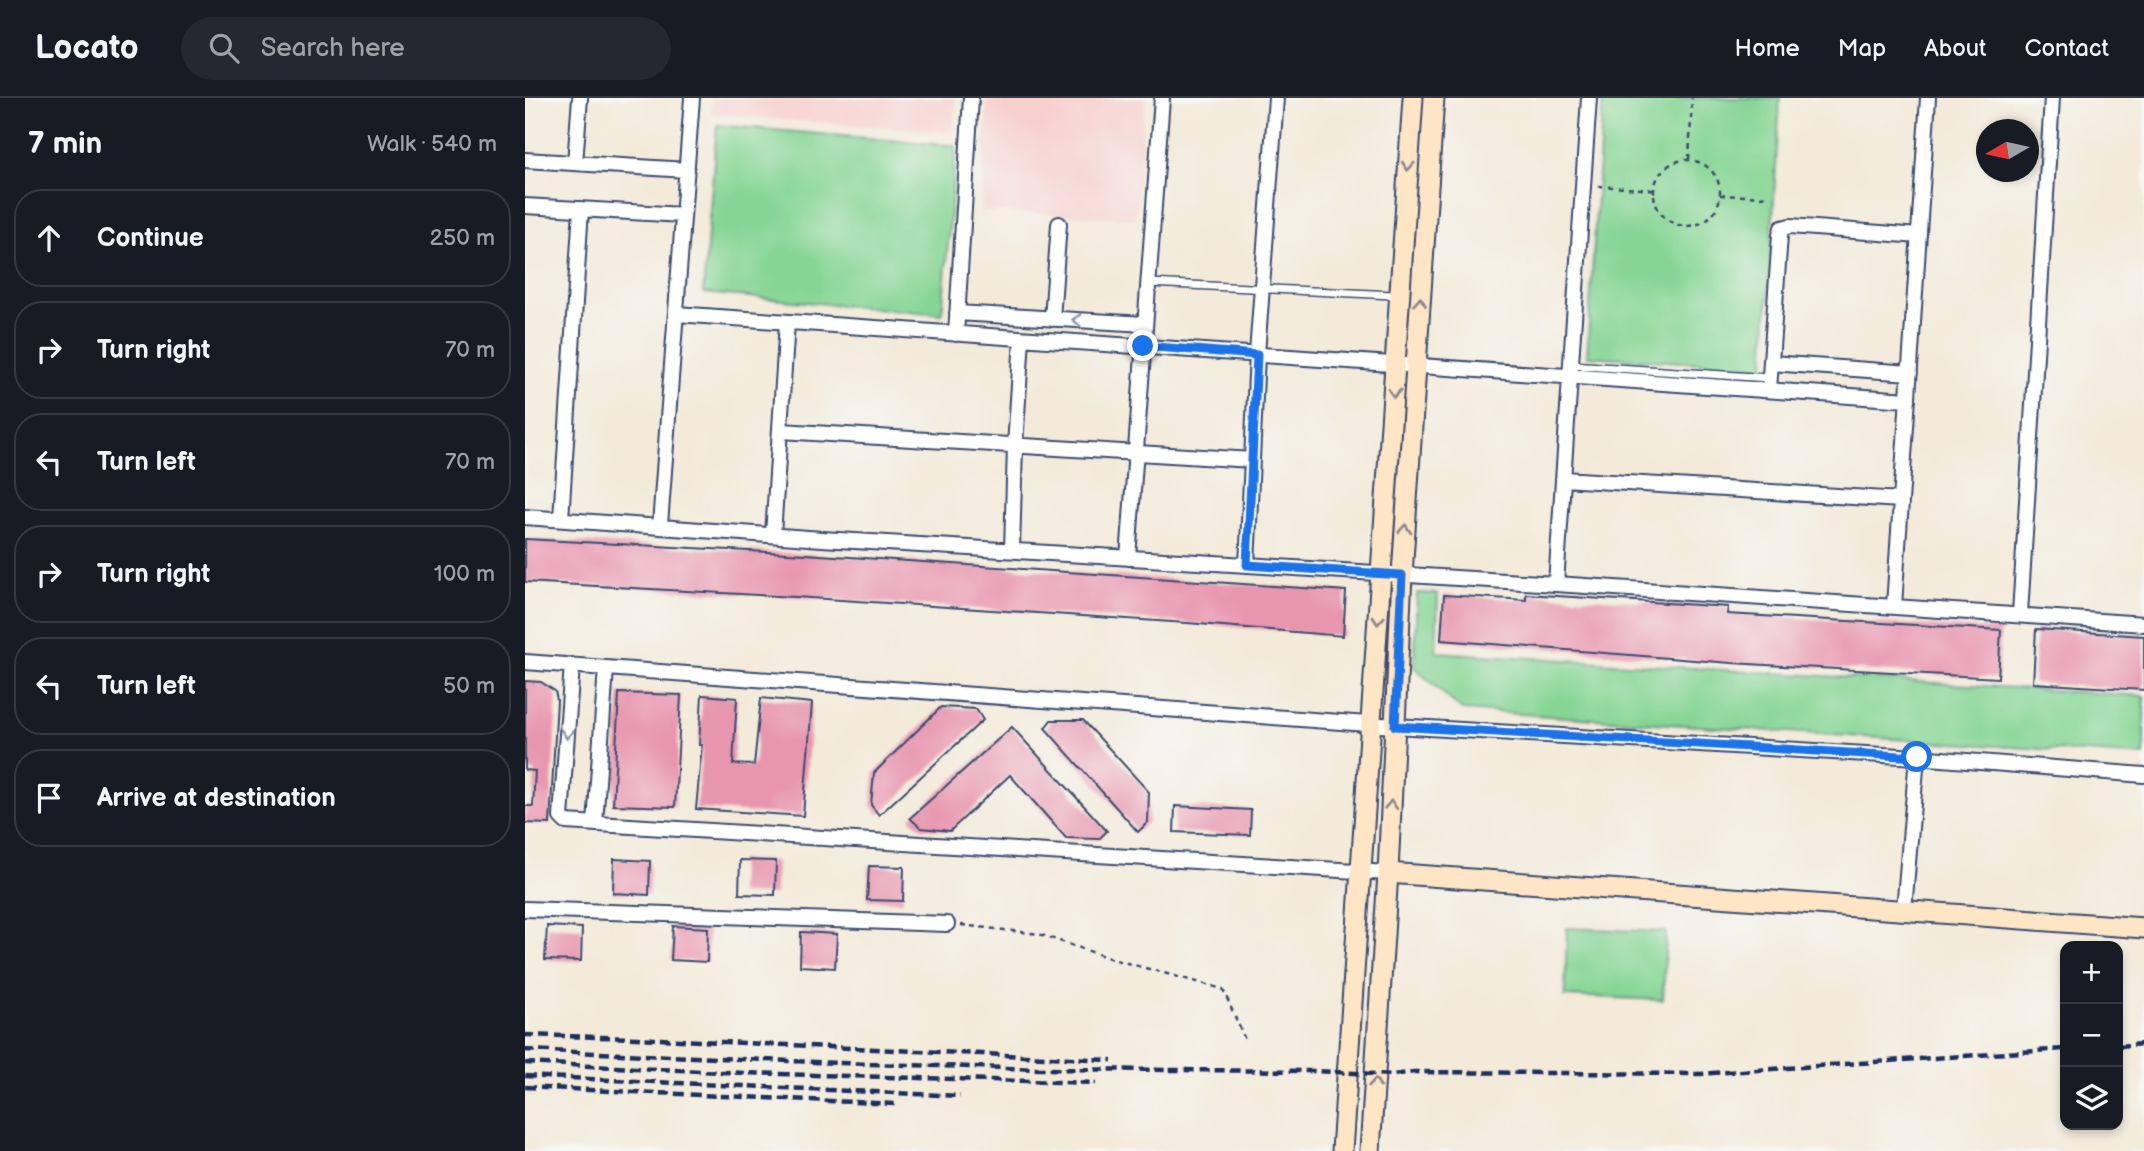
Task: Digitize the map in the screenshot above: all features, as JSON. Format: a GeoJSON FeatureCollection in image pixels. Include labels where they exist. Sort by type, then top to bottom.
{"type":"FeatureCollection","features":[{"type":"Feature","properties":{"kind":"street"},"geometry":{"type":"LineString","coordinates":[[576,163],[580,98]]}},
{"type":"Feature","properties":{"kind":"street"},"geometry":{"type":"LineString","coordinates":[[660,525],[692,98]]}},
{"type":"Feature","properties":{"kind":"street"},"geometry":{"type":"LineString","coordinates":[[956,334],[971,98]]}},
{"type":"Feature","properties":{"kind":"street"},"geometry":{"type":"LineString","coordinates":[[1128,558],[1162,98]]}},
{"type":"Feature","properties":{"kind":"street"},"geometry":{"type":"LineString","coordinates":[[1247,565],[1257,355],[1276,98]]}},
{"type":"Feature","properties":{"kind":"street"},"geometry":{"type":"LineString","coordinates":[[1370,1151],[1388,873],[1402,575],[1413,98]]}},
{"type":"Feature","properties":{"kind":"street"},"geometry":{"type":"LineString","coordinates":[[1342,1151],[1381,574],[1434,98]]}},
{"type":"Feature","properties":{"kind":"street"},"geometry":{"type":"LineString","coordinates":[[1556,584],[1589,98]]}},
{"type":"Feature","properties":{"kind":"street"},"geometry":{"type":"LineString","coordinates":[[1893,606],[1928,98]]}},
{"type":"Feature","properties":{"kind":"street"},"geometry":{"type":"LineString","coordinates":[[2020,614],[2052,98]]}},
{"type":"Feature","properties":{"kind":"street"},"geometry":{"type":"LineString","coordinates":[[525,160],[687,170]]}},
{"type":"Feature","properties":{"kind":"street"},"geometry":{"type":"LineString","coordinates":[[525,206],[683,215]]}},
{"type":"Feature","properties":{"kind":"street"},"geometry":{"type":"LineString","coordinates":[[561,519],[581,209]]}},
{"type":"Feature","properties":{"kind":"street"},"geometry":{"type":"LineString","coordinates":[[1052,319],[1059,224]]}},
{"type":"Feature","properties":{"kind":"street"},"geometry":{"type":"LineString","coordinates":[[1770,377],[1782,228],[1790,226],[1919,236]]}},
{"type":"Feature","properties":{"kind":"street"},"geometry":{"type":"LineString","coordinates":[[957,313],[1145,324]]}},
{"type":"Feature","properties":{"kind":"street"},"geometry":{"type":"LineString","coordinates":[[676,314],[1406,365],[1770,377],[1910,373]]}},
{"type":"Feature","properties":{"kind":"street"},"geometry":{"type":"LineString","coordinates":[[773,535],[787,321]]}},
{"type":"Feature","properties":{"kind":"street"},"geometry":{"type":"LineString","coordinates":[[1012,550],[1022,338]]}},
{"type":"Feature","properties":{"kind":"street"},"geometry":{"type":"LineString","coordinates":[[1770,377],[1908,400]]}},
{"type":"Feature","properties":{"kind":"street"},"geometry":{"type":"LineString","coordinates":[[781,431],[1252,460]]}},
{"type":"Feature","properties":{"kind":"street"},"geometry":{"type":"LineString","coordinates":[[1563,479],[1901,500]]}},
{"type":"Feature","properties":{"kind":"street"},"geometry":{"type":"LineString","coordinates":[[525,517],[2144,624]]}},
{"type":"Feature","properties":{"kind":"street"},"geometry":{"type":"LineString","coordinates":[[525,662],[1395,726],[1917,757],[2144,775]]}},
{"type":"Feature","properties":{"kind":"street"},"geometry":{"type":"LineString","coordinates":[[572,665],[561,817],[566,822],[1388,873],[2144,928]]}},
{"type":"Feature","properties":{"kind":"street"},"geometry":{"type":"LineString","coordinates":[[595,824],[606,667]]}},
{"type":"Feature","properties":{"kind":"street"},"geometry":{"type":"LineString","coordinates":[[1904,910],[1917,757]]}},
{"type":"Feature","properties":{"kind":"street"},"geometry":{"type":"LineString","coordinates":[[525,909],[947,924]]}},
{"type":"Feature","properties":{"kind":"lane"},"geometry":{"type":"LineString","coordinates":[[1148,283],[1393,295]]}},
{"type":"Feature","properties":{"kind":"path"},"geometry":{"type":"LineString","coordinates":[[1689,159],[1692,98]]}},
{"type":"Feature","properties":{"kind":"path"},"geometry":{"type":"LineString","coordinates":[[1689,159],[1698,161],[1712,171],[1720,195],[1709,218],[1684,226],[1668,220],[1662,214],[1657,207],[1654,190],[1665,167],[1689,159]]}},
{"type":"Feature","properties":{"kind":"path"},"geometry":{"type":"LineString","coordinates":[[1583,185],[1654,190]]}},
{"type":"Feature","properties":{"kind":"path"},"geometry":{"type":"LineString","coordinates":[[1720,195],[1768,197]]}},
{"type":"Feature","properties":{"kind":"path"},"geometry":{"type":"LineString","coordinates":[[947,924],[1039,933],[1112,959],[1223,989],[1245,1042]]}},
{"type":"Feature","properties":{"kind":"shaded area"},"geometry":{"type":"Polygon","coordinates":[[[712,98],[956,98],[953,132],[711,114],[712,98]]]}},
{"type":"Feature","properties":{"kind":"shaded area"},"geometry":{"type":"Polygon","coordinates":[[[987,98],[1145,98],[1136,219],[981,211],[987,98]]]}},
{"type":"Feature","properties":{"kind":"green space"},"geometry":{"type":"Polygon","coordinates":[[[1603,98],[1780,98],[1764,367],[1587,356],[1603,98]]]}},
{"type":"Feature","properties":{"kind":"green space"},"geometry":{"type":"Polygon","coordinates":[[[717,125],[956,146],[942,314],[703,293],[717,125]]]}},
{"type":"Feature","properties":{"kind":"green space"},"geometry":{"type":"Polygon","coordinates":[[[1417,593],[1438,594],[1436,652],[2144,696],[2144,756],[1462,710],[1414,667],[1417,593]]]}},
{"type":"Feature","properties":{"kind":"green space"},"geometry":{"type":"Polygon","coordinates":[[[1567,928],[1666,932],[1663,1000],[1565,996],[1567,928]]]}},
{"type":"Feature","properties":{"kind":"building"},"geometry":{"type":"Polygon","coordinates":[[[525,539],[805,554],[1346,591],[1343,636],[796,597],[525,582],[525,539]]]}},
{"type":"Feature","properties":{"kind":"building"},"geometry":{"type":"Polygon","coordinates":[[[1526,594],[1728,607],[1727,614],[2001,630],[1998,678],[1732,663],[1441,640],[1444,595],[1526,600],[1526,594]]]}},
{"type":"Feature","properties":{"kind":"building"},"geometry":{"type":"Polygon","coordinates":[[[2036,629],[2144,636],[2144,690],[2033,683],[2036,629]]]}},
{"type":"Feature","properties":{"kind":"building"},"geometry":{"type":"Polygon","coordinates":[[[525,681],[541,682],[555,691],[557,700],[550,824],[525,823],[525,806],[533,806],[535,771],[525,770],[525,681]]]}},
{"type":"Feature","properties":{"kind":"building"},"geometry":{"type":"Polygon","coordinates":[[[619,693],[681,695],[675,807],[613,805],[619,693]]]}},
{"type":"Feature","properties":{"kind":"building"},"geometry":{"type":"Polygon","coordinates":[[[702,695],[737,698],[733,764],[754,765],[761,698],[812,703],[803,816],[696,809],[702,745],[699,745],[702,695]]]}},
{"type":"Feature","properties":{"kind":"building"},"geometry":{"type":"Polygon","coordinates":[[[941,707],[976,709],[983,720],[879,815],[871,805],[874,773],[941,707]]]}},
{"type":"Feature","properties":{"kind":"building"},"geometry":{"type":"Polygon","coordinates":[[[1051,720],[1083,720],[1149,792],[1148,822],[1138,832],[1045,728],[1051,720]]]}},
{"type":"Feature","properties":{"kind":"building"},"geometry":{"type":"Polygon","coordinates":[[[1012,727],[1107,831],[1099,839],[1066,838],[1010,775],[950,831],[921,828],[910,818],[1012,727]]]}},
{"type":"Feature","properties":{"kind":"building"},"geometry":{"type":"Polygon","coordinates":[[[1175,806],[1251,810],[1250,835],[1174,832],[1175,806]]]}},
{"type":"Feature","properties":{"kind":"building"},"geometry":{"type":"Polygon","coordinates":[[[614,859],[650,861],[649,895],[613,893],[614,859]]]}},
{"type":"Feature","properties":{"kind":"building"},"geometry":{"type":"Polygon","coordinates":[[[740,860],[776,861],[775,895],[739,894],[740,860]]]}},
{"type":"Feature","properties":{"kind":"building"},"geometry":{"type":"Polygon","coordinates":[[[869,866],[904,867],[903,901],[867,900],[869,866]]]}},
{"type":"Feature","properties":{"kind":"building"},"geometry":{"type":"Polygon","coordinates":[[[547,926],[582,928],[581,961],[545,960],[547,926]]]}},
{"type":"Feature","properties":{"kind":"building"},"geometry":{"type":"Polygon","coordinates":[[[673,926],[708,928],[707,962],[671,960],[673,926]]]}},
{"type":"Feature","properties":{"kind":"building"},"geometry":{"type":"Polygon","coordinates":[[[801,932],[837,934],[835,968],[800,966],[801,932]]]}},
{"type":"Feature","properties":{"kind":"railway"},"geometry":{"type":"LineString","coordinates":[[525,1035],[1112,1060]]}},
{"type":"Feature","properties":{"kind":"railway"},"geometry":{"type":"LineString","coordinates":[[2123,1046],[2144,1044]]}},
{"type":"Feature","properties":{"kind":"railway"},"geometry":{"type":"LineString","coordinates":[[525,1050],[1041,1069],[1313,1071],[1393,1075],[1414,1072],[1699,1074],[2060,1049]]}},
{"type":"Feature","properties":{"kind":"railway"},"geometry":{"type":"LineString","coordinates":[[525,1063],[744,1073],[1096,1083]]}},
{"type":"Feature","properties":{"kind":"railway"},"geometry":{"type":"LineString","coordinates":[[525,1076],[960,1096]]}},
{"type":"Feature","properties":{"kind":"railway"},"geometry":{"type":"LineString","coordinates":[[525,1087],[897,1104]]}},
{"type":"Feature","properties":{"kind":"route"},"geometry":{"type":"LineString","coordinates":[[1143,346],[1257,355],[1247,565],[1402,575],[1395,726],[1917,757]]}}]}
